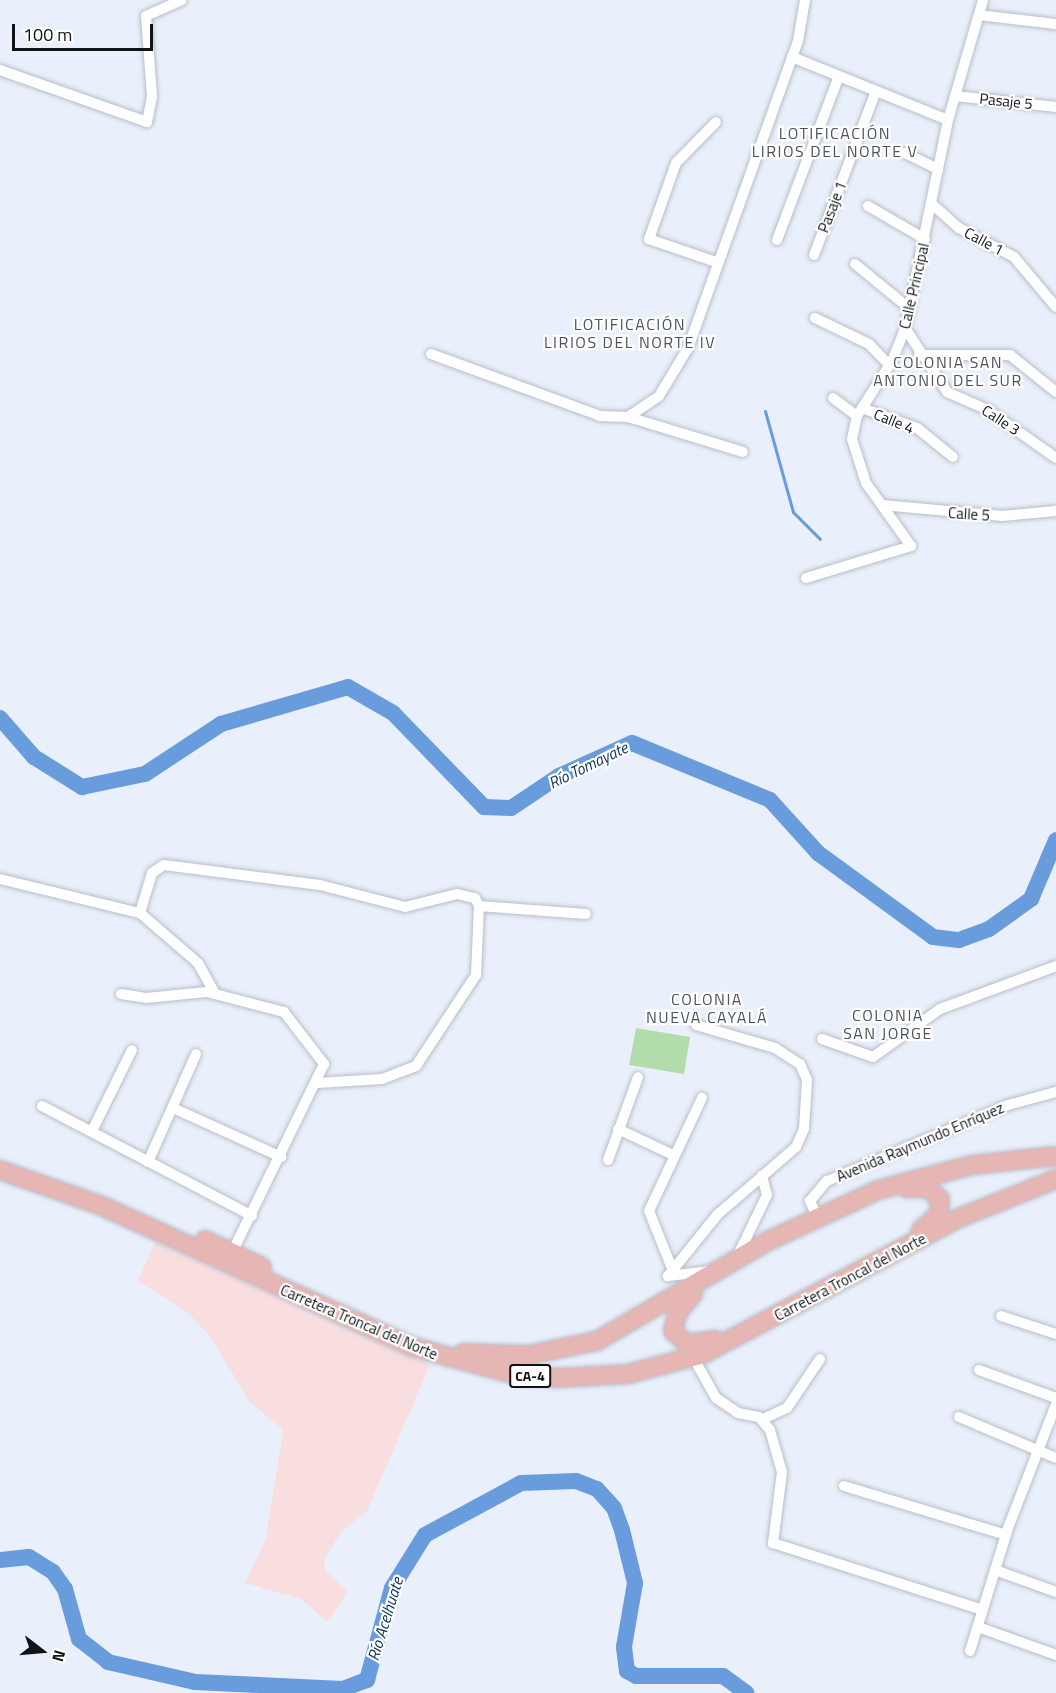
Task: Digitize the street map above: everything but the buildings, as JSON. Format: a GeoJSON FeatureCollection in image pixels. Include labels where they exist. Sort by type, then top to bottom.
{"type":"FeatureCollection","features":[{"type":"Feature","properties":{"kind":"main road","name":"Carretera Troncal del Norte"},"geometry":{"type":"LineString","coordinates":[[0,1158],[91,1190],[232,1252],[428,1343],[478,1355],[544,1354],[597,1341],[779,1235],[816,1216],[878,1190],[972,1165],[1056,1156]]}},
{"type":"Feature","properties":{"kind":"main road","name":"Carretera Troncal del Norte"},"geometry":{"type":"LineString","coordinates":[[0,1170],[67,1192],[306,1301],[466,1363],[558,1378],[628,1374],[693,1357],[742,1335],[959,1218],[1056,1179]]}},
{"type":"Feature","properties":{"kind":"main road"},"geometry":{"type":"LineString","coordinates":[[878,1190],[924,1187],[941,1203],[935,1220],[887,1256]]}},
{"type":"Feature","properties":{"kind":"main road"},"geometry":{"type":"LineString","coordinates":[[714,1274],[677,1314],[676,1335],[694,1345],[742,1335]]}},
{"type":"Feature","properties":{"kind":"street"},"geometry":{"type":"LineString","coordinates":[[0,70],[147,122],[152,96],[146,16],[182,0]]}},
{"type":"Feature","properties":{"kind":"street"},"geometry":{"type":"LineString","coordinates":[[628,417],[659,396],[677,372],[792,57],[805,0]]}},
{"type":"Feature","properties":{"kind":"street","name":"Calle Principal"},"geometry":{"type":"LineString","coordinates":[[806,578],[911,546],[882,505],[852,450],[859,412],[889,365],[905,328],[948,120],[983,0]]}},
{"type":"Feature","properties":{"kind":"street"},"geometry":{"type":"LineString","coordinates":[[979,15],[1056,24]]}},
{"type":"Feature","properties":{"kind":"street"},"geometry":{"type":"LineString","coordinates":[[792,57],[948,120]]}},
{"type":"Feature","properties":{"kind":"street"},"geometry":{"type":"LineString","coordinates":[[777,240],[838,76]]}},
{"type":"Feature","properties":{"kind":"street","name":"Pasaje 1"},"geometry":{"type":"LineString","coordinates":[[814,255],[876,91]]}},
{"type":"Feature","properties":{"kind":"street","name":"Pasaje 5"},"geometry":{"type":"LineString","coordinates":[[955,96],[1056,107]]}},
{"type":"Feature","properties":{"kind":"street"},"geometry":{"type":"LineString","coordinates":[[716,122],[676,163],[649,239],[716,262]]}},
{"type":"Feature","properties":{"kind":"street"},"geometry":{"type":"LineString","coordinates":[[905,153],[938,169]]}},
{"type":"Feature","properties":{"kind":"street","name":"Calle 1"},"geometry":{"type":"LineString","coordinates":[[932,204],[959,228],[1014,257],[1056,307]]}},
{"type":"Feature","properties":{"kind":"street"},"geometry":{"type":"LineString","coordinates":[[868,206],[925,239]]}},
{"type":"Feature","properties":{"kind":"street"},"geometry":{"type":"LineString","coordinates":[[855,264],[910,309]]}},
{"type":"Feature","properties":{"kind":"street"},"geometry":{"type":"LineString","coordinates":[[815,318],[869,344],[889,365]]}},
{"type":"Feature","properties":{"kind":"street","name":"Calle 3"},"geometry":{"type":"LineString","coordinates":[[905,328],[919,355],[947,392],[997,416],[1056,458]]}},
{"type":"Feature","properties":{"kind":"street"},"geometry":{"type":"LineString","coordinates":[[431,354],[600,416],[628,417],[743,452]]}},
{"type":"Feature","properties":{"kind":"street"},"geometry":{"type":"LineString","coordinates":[[919,355],[1010,355],[1056,392]]}},
{"type":"Feature","properties":{"kind":"street"},"geometry":{"type":"LineString","coordinates":[[834,398],[859,412]]}},
{"type":"Feature","properties":{"kind":"street","name":"Calle 4"},"geometry":{"type":"LineString","coordinates":[[859,412],[916,428],[953,457]]}},
{"type":"Feature","properties":{"kind":"street","name":"Calle 5"},"geometry":{"type":"LineString","coordinates":[[882,505],[1002,516],[1056,511]]}},
{"type":"Feature","properties":{"kind":"street"},"geometry":{"type":"LineString","coordinates":[[140,913],[152,873],[164,865],[320,885],[405,907],[457,894],[475,898],[479,906],[476,975],[416,1066],[382,1079],[318,1083]]}},
{"type":"Feature","properties":{"kind":"street"},"geometry":{"type":"LineString","coordinates":[[0,879],[140,913],[198,963],[215,994]]}},
{"type":"Feature","properties":{"kind":"street"},"geometry":{"type":"LineString","coordinates":[[479,906],[586,914]]}},
{"type":"Feature","properties":{"kind":"street"},"geometry":{"type":"LineString","coordinates":[[822,1039],[873,1057],[940,1009],[1056,966]]}},
{"type":"Feature","properties":{"kind":"street"},"geometry":{"type":"LineString","coordinates":[[121,994],[215,994],[284,1012],[324,1064],[318,1083],[232,1252]]}},
{"type":"Feature","properties":{"kind":"street"},"geometry":{"type":"LineString","coordinates":[[696,1025],[775,1048],[805,1072],[801,1138],[718,1214],[671,1266],[668,1276],[714,1274]]}},
{"type":"Feature","properties":{"kind":"street"},"geometry":{"type":"LineString","coordinates":[[92,1131],[132,1050]]}},
{"type":"Feature","properties":{"kind":"street"},"geometry":{"type":"LineString","coordinates":[[148,1162],[196,1054]]}},
{"type":"Feature","properties":{"kind":"street"},"geometry":{"type":"LineString","coordinates":[[608,1160],[638,1077]]}},
{"type":"Feature","properties":{"kind":"street","name":"Avenida Raymundo Enríquez"},"geometry":{"type":"LineString","coordinates":[[816,1216],[810,1201],[827,1181],[1023,1100],[1056,1092]]}},
{"type":"Feature","properties":{"kind":"street"},"geometry":{"type":"LineString","coordinates":[[671,1266],[649,1211],[673,1155],[702,1098]]}},
{"type":"Feature","properties":{"kind":"street"},"geometry":{"type":"LineString","coordinates":[[42,1106],[252,1216]]}},
{"type":"Feature","properties":{"kind":"street"},"geometry":{"type":"LineString","coordinates":[[173,1108],[281,1157]]}},
{"type":"Feature","properties":{"kind":"street"},"geometry":{"type":"LineString","coordinates":[[618,1129],[673,1155]]}},
{"type":"Feature","properties":{"kind":"street"},"geometry":{"type":"LineString","coordinates":[[735,1260],[758,1220],[767,1196],[762,1176]]}},
{"type":"Feature","properties":{"kind":"street"},"geometry":{"type":"LineString","coordinates":[[758,1220],[762,1232],[779,1235]]}},
{"type":"Feature","properties":{"kind":"street"},"geometry":{"type":"LineString","coordinates":[[1001,1316],[1056,1334]]}},
{"type":"Feature","properties":{"kind":"street"},"geometry":{"type":"LineString","coordinates":[[693,1357],[716,1398],[728,1408],[763,1419],[787,1408],[820,1359]]}},
{"type":"Feature","properties":{"kind":"street"},"geometry":{"type":"LineString","coordinates":[[979,1370],[1056,1398]]}},
{"type":"Feature","properties":{"kind":"street"},"geometry":{"type":"LineString","coordinates":[[970,1651],[1006,1535],[1056,1404]]}},
{"type":"Feature","properties":{"kind":"street"},"geometry":{"type":"LineString","coordinates":[[959,1418],[1056,1458]]}},
{"type":"Feature","properties":{"kind":"street"},"geometry":{"type":"LineString","coordinates":[[763,1419],[782,1472],[773,1543],[983,1610]]}},
{"type":"Feature","properties":{"kind":"street"},"geometry":{"type":"LineString","coordinates":[[844,1486],[1006,1535]]}},
{"type":"Feature","properties":{"kind":"street"},"geometry":{"type":"LineString","coordinates":[[995,1570],[1056,1592]]}},
{"type":"Feature","properties":{"kind":"street"},"geometry":{"type":"LineString","coordinates":[[978,1627],[1056,1655]]}},
{"type":"Feature","properties":{"kind":"shaded area"},"geometry":{"type":"Polygon","coordinates":[[[155,1242],[430,1365],[367,1511],[341,1532],[324,1560],[325,1570],[348,1592],[327,1622],[301,1599],[245,1583],[266,1538],[283,1430],[249,1401],[210,1336],[188,1313],[138,1281],[155,1242]]]}},
{"type":"Feature","properties":{"kind":"green space"},"geometry":{"type":"Polygon","coordinates":[[[636,1028],[690,1037],[684,1074],[629,1065],[636,1028]]]}},
{"type":"Feature","properties":{"kind":"waterway"},"geometry":{"type":"LineString","coordinates":[[765,411],[793,512],[820,539]]}},
{"type":"Feature","properties":{"kind":"waterway","name":"Río Tomayate"},"geometry":{"type":"LineString","coordinates":[[0,718],[34,757],[82,787],[145,774],[221,724],[348,687],[393,713],[484,807],[511,808],[559,776],[632,743],[770,800],[818,853],[933,937],[959,940],[989,929],[1031,899],[1056,840]]}},
{"type":"Feature","properties":{"kind":"waterway","name":"Río Acelhuate"},"geometry":{"type":"LineString","coordinates":[[0,1560],[29,1557],[53,1572],[65,1589],[79,1639],[108,1662],[195,1682],[343,1689],[367,1680],[392,1588],[425,1535],[521,1483],[576,1481],[597,1489],[614,1508],[622,1530],[635,1583],[624,1647],[627,1671],[636,1676],[723,1676],[746,1693]]}},
{"type":"Feature","properties":{"kind":"district","name":"LOTIFICACIÓN LIRIOS DEL NORTE V"},"geometry":{"type":"Point","coordinates":[835,142]}},
{"type":"Feature","properties":{"kind":"district","name":"LOTIFICACIÓN LIRIOS DEL NORTE IV"},"geometry":{"type":"Point","coordinates":[630,333]}},
{"type":"Feature","properties":{"kind":"district","name":"COLONIA SAN ANTONIO DEL SUR"},"geometry":{"type":"Point","coordinates":[948,371]}},
{"type":"Feature","properties":{"kind":"district","name":"COLONIA NUEVA CAYALÁ"},"geometry":{"type":"Point","coordinates":[707,1008]}},
{"type":"Feature","properties":{"kind":"district","name":"COLONIA SAN JORGE"},"geometry":{"type":"Point","coordinates":[888,1024]}}]}
